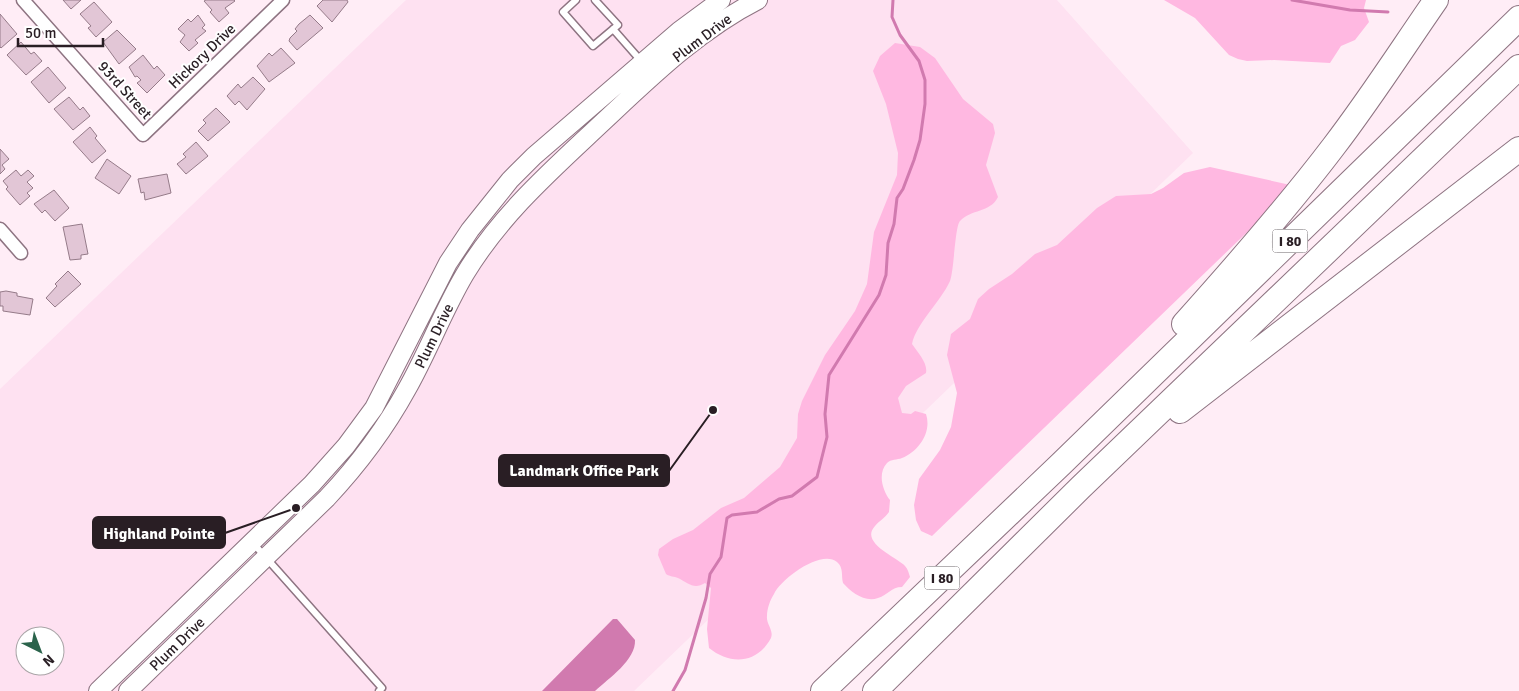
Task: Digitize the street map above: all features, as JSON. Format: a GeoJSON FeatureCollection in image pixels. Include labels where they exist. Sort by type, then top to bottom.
{"type":"FeatureCollection","features":[{"type":"Feature","properties":{"kind":"highway"},"geometry":{"type":"LineString","coordinates":[[1061,464],[1272,225],[1367,101],[1436,0]]}},
{"type":"Feature","properties":{"kind":"highway","name":"I 80"},"geometry":{"type":"LineString","coordinates":[[823,691],[1061,464],[1519,18]]}},
{"type":"Feature","properties":{"kind":"highway","name":"I 80"},"geometry":{"type":"LineString","coordinates":[[875,691],[1081,487],[1519,66]]}},
{"type":"Feature","properties":{"kind":"highway"},"geometry":{"type":"LineString","coordinates":[[1081,487],[1519,149]]}},
{"type":"Feature","properties":{"kind":"street","name":"93rd Street"},"geometry":{"type":"LineString","coordinates":[[23,0],[143,135]]}},
{"type":"Feature","properties":{"kind":"street","name":"Hickory Drive"},"geometry":{"type":"LineString","coordinates":[[143,135],[283,0]]}},
{"type":"Feature","properties":{"kind":"street","name":"Plum Drive"},"geometry":{"type":"LineString","coordinates":[[128,691],[327,498],[371,446],[408,388],[448,263],[470,230],[505,187],[534,156],[642,62],[679,31],[722,0]]}},
{"type":"Feature","properties":{"kind":"street","name":"Plum Drive"},"geometry":{"type":"LineString","coordinates":[[98,691],[318,477],[360,428],[395,369],[464,276],[480,250],[511,211],[549,172],[694,41],[758,0]]}},
{"type":"Feature","properties":{"kind":"street"},"geometry":{"type":"LineString","coordinates":[[0,229],[21,253]]}},
{"type":"Feature","properties":{"kind":"lane"},"geometry":{"type":"LineString","coordinates":[[576,0],[563,12],[593,46],[618,25],[595,0]]}},
{"type":"Feature","properties":{"kind":"lane"},"geometry":{"type":"LineString","coordinates":[[613,29],[654,76]]}},
{"type":"Feature","properties":{"kind":"lane"},"geometry":{"type":"LineString","coordinates":[[252,542],[382,688],[379,691]]}},
{"type":"Feature","properties":{"kind":"shaded area"},"geometry":{"type":"Polygon","coordinates":[[[406,0],[1057,0],[1193,153],[634,691],[0,691],[0,389],[406,0]]]}},
{"type":"Feature","properties":{"kind":"shaded area"},"geometry":{"type":"Polygon","coordinates":[[[1164,0],[1366,0],[1364,8],[1369,22],[1355,40],[1341,46],[1330,63],[1274,60],[1247,61],[1229,55],[1195,18],[1164,0]]]}},
{"type":"Feature","properties":{"kind":"shaded area"},"geometry":{"type":"Polygon","coordinates":[[[895,43],[920,47],[935,58],[963,99],[993,124],[995,133],[986,165],[998,197],[990,206],[964,217],[958,225],[950,281],[918,329],[912,344],[924,362],[926,373],[906,386],[898,398],[902,413],[911,414],[915,411],[926,414],[926,434],[914,451],[902,458],[892,460],[884,467],[882,482],[890,500],[889,512],[871,532],[876,544],[905,566],[910,577],[902,587],[895,588],[878,598],[868,599],[854,593],[843,583],[841,569],[837,562],[830,559],[821,559],[812,562],[793,574],[778,588],[773,596],[767,616],[772,635],[765,647],[751,657],[734,659],[726,657],[717,654],[709,648],[707,629],[711,588],[705,583],[694,586],[666,574],[658,555],[659,549],[673,539],[693,530],[721,508],[744,498],[780,467],[797,438],[798,414],[802,401],[825,355],[855,311],[867,284],[874,232],[897,175],[898,153],[886,104],[873,71],[880,56],[895,43]]]}},
{"type":"Feature","properties":{"kind":"shaded area"},"geometry":{"type":"Polygon","coordinates":[[[1210,167],[1295,186],[932,536],[921,531],[916,520],[914,505],[919,479],[940,450],[951,427],[957,393],[947,355],[951,334],[970,319],[978,299],[1035,254],[1057,245],[1097,208],[1116,196],[1151,194],[1184,173],[1210,167]]]}},
{"type":"Feature","properties":{"kind":"shaded area"},"geometry":{"type":"Polygon","coordinates":[[[613,619],[617,619],[635,640],[631,655],[621,668],[595,691],[542,691],[613,619]]]}},
{"type":"Feature","properties":{"kind":"building"},"geometry":{"type":"Polygon","coordinates":[[[63,0],[81,0],[71,9],[63,0]]]}},
{"type":"Feature","properties":{"kind":"building"},"geometry":{"type":"Polygon","coordinates":[[[323,0],[347,0],[348,2],[332,22],[317,6],[323,0]]]}},
{"type":"Feature","properties":{"kind":"building"},"geometry":{"type":"Polygon","coordinates":[[[204,1],[235,1],[225,8],[229,13],[219,22],[210,12],[212,10],[204,1]]]}},
{"type":"Feature","properties":{"kind":"building"},"geometry":{"type":"Polygon","coordinates":[[[94,2],[112,22],[96,37],[88,28],[91,26],[80,14],[94,2]]]}},
{"type":"Feature","properties":{"kind":"building"},"geometry":{"type":"Polygon","coordinates":[[[0,14],[17,34],[1,48],[0,47],[0,14]]]}},
{"type":"Feature","properties":{"kind":"building"},"geometry":{"type":"Polygon","coordinates":[[[198,15],[205,25],[202,28],[206,31],[195,40],[198,43],[189,51],[180,42],[185,35],[178,29],[188,19],[191,22],[198,15]]]}},
{"type":"Feature","properties":{"kind":"building"},"geometry":{"type":"Polygon","coordinates":[[[310,15],[323,28],[297,50],[289,41],[290,38],[297,31],[295,29],[299,24],[310,15]]]}},
{"type":"Feature","properties":{"kind":"building"},"geometry":{"type":"Polygon","coordinates":[[[117,30],[136,49],[119,64],[103,42],[117,30]]]}},
{"type":"Feature","properties":{"kind":"building"},"geometry":{"type":"Polygon","coordinates":[[[21,42],[31,54],[34,52],[42,61],[26,75],[7,55],[21,42]]]}},
{"type":"Feature","properties":{"kind":"building"},"geometry":{"type":"Polygon","coordinates":[[[281,48],[295,63],[269,82],[257,66],[269,53],[272,56],[281,48]]]}},
{"type":"Feature","properties":{"kind":"building"},"geometry":{"type":"Polygon","coordinates":[[[143,55],[154,69],[157,66],[165,75],[147,93],[137,83],[141,80],[137,76],[135,77],[129,67],[143,55]]]}},
{"type":"Feature","properties":{"kind":"building"},"geometry":{"type":"Polygon","coordinates":[[[48,67],[66,88],[49,103],[31,82],[48,67]]]}},
{"type":"Feature","properties":{"kind":"building"},"geometry":{"type":"Polygon","coordinates":[[[253,77],[265,89],[247,110],[239,101],[235,105],[227,96],[238,84],[241,88],[253,77]]]}},
{"type":"Feature","properties":{"kind":"building"},"geometry":{"type":"Polygon","coordinates":[[[69,97],[80,110],[83,107],[90,116],[73,130],[54,109],[69,97]]]}},
{"type":"Feature","properties":{"kind":"building"},"geometry":{"type":"Polygon","coordinates":[[[216,108],[230,122],[208,141],[198,131],[206,123],[203,120],[216,108]]]}},
{"type":"Feature","properties":{"kind":"building"},"geometry":{"type":"Polygon","coordinates":[[[90,127],[97,136],[95,138],[106,151],[92,163],[73,142],[90,127]]]}},
{"type":"Feature","properties":{"kind":"building"},"geometry":{"type":"Polygon","coordinates":[[[196,142],[208,156],[186,174],[177,164],[186,157],[183,154],[196,142]]]}},
{"type":"Feature","properties":{"kind":"building"},"geometry":{"type":"Polygon","coordinates":[[[0,149],[9,159],[2,165],[5,169],[0,174],[0,149]]]}},
{"type":"Feature","properties":{"kind":"building"},"geometry":{"type":"Polygon","coordinates":[[[107,159],[131,176],[119,194],[95,178],[107,159]]]}},
{"type":"Feature","properties":{"kind":"building"},"geometry":{"type":"Polygon","coordinates":[[[16,170],[21,176],[28,170],[34,176],[27,182],[33,188],[27,193],[30,196],[20,205],[6,189],[8,187],[3,181],[16,170]]]}},
{"type":"Feature","properties":{"kind":"building"},"geometry":{"type":"Polygon","coordinates":[[[167,174],[171,193],[145,200],[144,192],[141,193],[138,179],[167,174]]]}},
{"type":"Feature","properties":{"kind":"building"},"geometry":{"type":"Polygon","coordinates":[[[54,190],[69,208],[55,221],[45,210],[42,213],[34,204],[54,190]]]}},
{"type":"Feature","properties":{"kind":"building"},"geometry":{"type":"Polygon","coordinates":[[[82,224],[88,254],[81,255],[81,259],[70,260],[63,227],[82,224]]]}},
{"type":"Feature","properties":{"kind":"building"},"geometry":{"type":"Polygon","coordinates":[[[68,271],[81,284],[55,307],[46,298],[57,286],[55,284],[68,271]]]}},
{"type":"Feature","properties":{"kind":"building"},"geometry":{"type":"Polygon","coordinates":[[[0,292],[17,293],[17,296],[33,299],[30,315],[3,311],[3,306],[0,306],[0,292]]]}},
{"type":"Feature","properties":{"kind":"waterway"},"geometry":{"type":"LineString","coordinates":[[673,691],[685,670],[706,598],[710,574],[721,557],[727,518],[732,515],[757,512],[779,499],[792,496],[817,477],[827,437],[825,414],[829,375],[879,295],[886,275],[888,243],[894,224],[897,198],[903,189],[920,140],[925,104],[925,80],[919,61],[900,35],[892,17],[893,0]]}},
{"type":"Feature","properties":{"kind":"waterway"},"geometry":{"type":"LineString","coordinates":[[1292,0],[1350,10],[1388,12]]}},
{"type":"Feature","properties":{"kind":"place","name":"Landmark Office Park"},"geometry":{"type":"Point","coordinates":[713,410]}},
{"type":"Feature","properties":{"kind":"place","name":"Highland Pointe"},"geometry":{"type":"Point","coordinates":[296,508]}}]}
